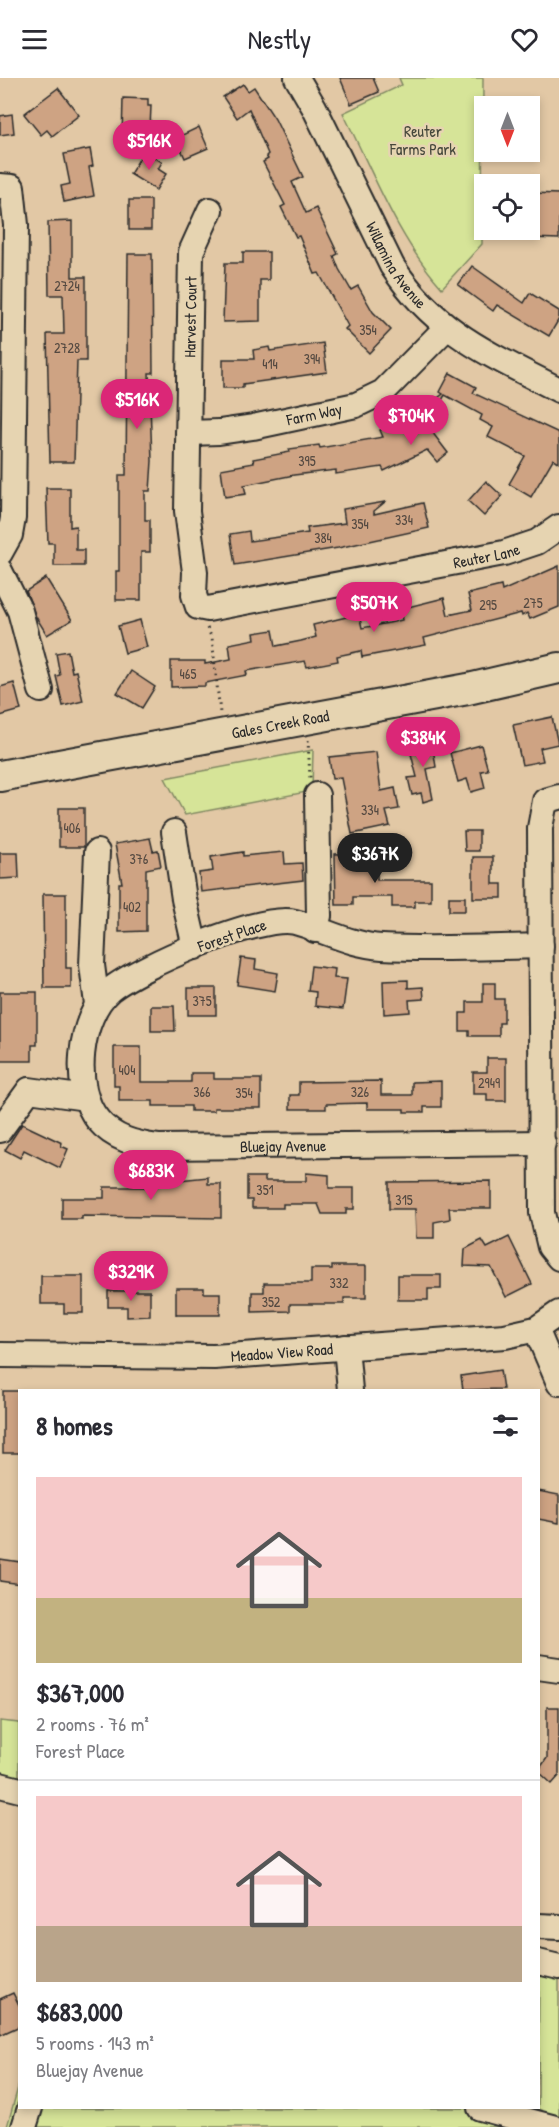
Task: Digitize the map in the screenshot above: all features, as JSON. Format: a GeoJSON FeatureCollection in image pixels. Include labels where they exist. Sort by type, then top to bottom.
{"type":"FeatureCollection","features":[{"type":"Feature","properties":{"kind":"main road","name":"Gales Creek Road"},"geometry":{"type":"LineString","coordinates":[[0,776],[468,690],[559,668]]}},
{"type":"Feature","properties":{"kind":"street","name":"Willamina Avenue"},"geometry":{"type":"LineString","coordinates":[[297,78],[314,107],[392,266],[406,287],[446,328],[491,355],[559,390]]}},
{"type":"Feature","properties":{"kind":"street"},"geometry":{"type":"LineString","coordinates":[[0,186],[12,187],[16,225],[13,518],[10,535],[1,559],[20,611],[41,690]]}},
{"type":"Feature","properties":{"kind":"street","name":"Harvest Court"},"geometry":{"type":"LineString","coordinates":[[198,607],[194,594],[195,572],[188,520],[191,252],[210,210]]}},
{"type":"Feature","properties":{"kind":"street","name":"Farm Way"},"geometry":{"type":"LineString","coordinates":[[188,433],[219,432],[253,427],[356,405],[383,392],[446,328]]}},
{"type":"Feature","properties":{"kind":"street","name":"Reuter Lane"},"geometry":{"type":"LineString","coordinates":[[198,607],[208,609],[504,554],[537,542],[559,527]]}},
{"type":"Feature","properties":{"kind":"street"},"geometry":{"type":"LineString","coordinates":[[315,930],[319,916],[316,795]]}},
{"type":"Feature","properties":{"kind":"street"},"geometry":{"type":"LineString","coordinates":[[552,799],[540,828],[544,1229],[550,1247],[559,1258]]}},
{"type":"Feature","properties":{"kind":"street"},"geometry":{"type":"LineString","coordinates":[[174,832],[184,899],[195,947]]}},
{"type":"Feature","properties":{"kind":"street"},"geometry":{"type":"LineString","coordinates":[[97,852],[92,965],[97,1004]]}},
{"type":"Feature","properties":{"kind":"street","name":"Forest Place"},"geometry":{"type":"LineString","coordinates":[[83,1056],[88,1020],[97,1004],[111,990],[128,979],[195,947],[257,923],[279,920],[295,922],[353,944],[382,947],[541,946]]}},
{"type":"Feature","properties":{"kind":"street","name":"Bluejay Avenue"},"geometry":{"type":"LineString","coordinates":[[83,1056],[86,1098],[96,1119],[120,1138],[158,1147],[543,1143]]}},
{"type":"Feature","properties":{"kind":"street"},"geometry":{"type":"LineString","coordinates":[[0,1130],[29,1090],[86,1098]]}},
{"type":"Feature","properties":{"kind":"street","name":"Meadow View Road"},"geometry":{"type":"LineString","coordinates":[[0,1354],[214,1357],[505,1336],[536,1329],[559,1313]]}},
{"type":"Feature","properties":{"kind":"street"},"geometry":{"type":"LineString","coordinates":[[536,1329],[559,1383]]}},
{"type":"Feature","properties":{"kind":"street"},"geometry":{"type":"LineString","coordinates":[[346,1347],[350,1389]]}},
{"type":"Feature","properties":{"kind":"street"},"geometry":{"type":"LineString","coordinates":[[540,1667],[559,1670]]}},
{"type":"Feature","properties":{"kind":"street"},"geometry":{"type":"LineString","coordinates":[[0,1785],[18,1790]]}},
{"type":"Feature","properties":{"kind":"street"},"geometry":{"type":"LineString","coordinates":[[540,1926],[559,1927]]}},
{"type":"Feature","properties":{"kind":"street"},"geometry":{"type":"LineString","coordinates":[[540,1962],[559,1967]]}},
{"type":"Feature","properties":{"kind":"street"},"geometry":{"type":"LineString","coordinates":[[24,2127],[30,2109]]}},
{"type":"Feature","properties":{"kind":"street"},"geometry":{"type":"LineString","coordinates":[[484,2109],[552,2127]]}},
{"type":"Feature","properties":{"kind":"path"},"geometry":{"type":"LineString","coordinates":[[198,607],[212,638],[219,706],[225,736]]}},
{"type":"Feature","properties":{"kind":"path"},"geometry":{"type":"LineString","coordinates":[[304,720],[310,750],[310,787],[316,795]]}},
{"type":"Feature","properties":{"kind":"green space","name":"Reuter Farms Park"},"geometry":{"type":"Polygon","coordinates":[[[399,78],[483,78],[483,96],[474,96],[474,162],[482,162],[482,174],[474,174],[474,240],[482,240],[482,244],[442,288],[426,269],[399,226],[343,113],[402,85],[399,78]]]}},
{"type":"Feature","properties":{"kind":"green space"},"geometry":{"type":"Polygon","coordinates":[[[313,750],[312,791],[185,815],[165,778],[313,750]]]}},
{"type":"Feature","properties":{"kind":"green space"},"geometry":{"type":"Polygon","coordinates":[[[0,1721],[18,1723],[18,1779],[0,1775],[0,1721]]]}},
{"type":"Feature","properties":{"kind":"green space"},"geometry":{"type":"Polygon","coordinates":[[[540,1954],[559,1959],[559,2127],[7,2127],[18,2088],[18,2109],[540,2109],[540,1954]]]}},
{"type":"Feature","properties":{"kind":"building"},"geometry":{"type":"Polygon","coordinates":[[[340,78],[373,78],[379,92],[351,104],[340,78]]]}},
{"type":"Feature","properties":{"kind":"building"},"geometry":{"type":"Polygon","coordinates":[[[243,84],[248,91],[254,87],[275,119],[303,177],[292,182],[306,213],[316,208],[338,254],[334,256],[339,269],[351,290],[358,286],[373,312],[391,330],[369,353],[345,329],[348,326],[319,273],[315,274],[299,236],[296,237],[281,207],[285,205],[263,162],[268,159],[266,156],[268,154],[249,109],[237,118],[223,97],[243,84]]]}},
{"type":"Feature","properties":{"kind":"building"},"geometry":{"type":"Polygon","coordinates":[[[58,88],[79,115],[52,136],[47,130],[41,135],[24,114],[58,88]]]}},
{"type":"Feature","properties":{"kind":"building"},"geometry":{"type":"Polygon","coordinates":[[[123,98],[148,99],[148,106],[151,106],[150,128],[139,127],[139,140],[122,139],[123,98]]]}},
{"type":"Feature","properties":{"kind":"building"},"geometry":{"type":"Polygon","coordinates":[[[12,114],[14,133],[0,135],[0,116],[12,114]]]}},
{"type":"Feature","properties":{"kind":"building"},"geometry":{"type":"Polygon","coordinates":[[[199,127],[208,148],[185,158],[176,138],[199,127]]]}},
{"type":"Feature","properties":{"kind":"building"},"geometry":{"type":"Polygon","coordinates":[[[90,149],[93,166],[89,167],[94,196],[64,202],[61,186],[70,184],[64,154],[90,149]]]}},
{"type":"Feature","properties":{"kind":"building"},"geometry":{"type":"Polygon","coordinates":[[[144,151],[162,162],[158,169],[166,174],[156,190],[130,174],[144,151]]]}},
{"type":"Feature","properties":{"kind":"building"},"geometry":{"type":"Polygon","coordinates":[[[540,193],[559,194],[559,239],[540,238],[540,193]]]}},
{"type":"Feature","properties":{"kind":"building"},"geometry":{"type":"Polygon","coordinates":[[[129,200],[151,200],[151,230],[129,230],[129,200]]]}},
{"type":"Feature","properties":{"kind":"building"},"geometry":{"type":"Polygon","coordinates":[[[72,221],[72,277],[86,277],[86,361],[77,361],[74,462],[50,462],[47,334],[64,334],[63,295],[49,295],[48,222],[72,221]]]}},
{"type":"Feature","properties":{"kind":"building"},"geometry":{"type":"Polygon","coordinates":[[[243,252],[269,252],[269,280],[260,280],[260,321],[223,322],[225,263],[243,263],[243,252]]]}},
{"type":"Feature","properties":{"kind":"building"},"geometry":{"type":"Polygon","coordinates":[[[128,254],[152,254],[153,373],[149,373],[152,461],[150,491],[145,491],[145,520],[150,520],[150,552],[141,552],[141,600],[116,600],[116,571],[119,571],[119,475],[126,475],[128,254]]]}},
{"type":"Feature","properties":{"kind":"building"},"geometry":{"type":"Polygon","coordinates":[[[472,266],[524,303],[530,293],[559,311],[559,319],[549,336],[497,305],[493,311],[458,285],[472,266]]]}},
{"type":"Feature","properties":{"kind":"building"},"geometry":{"type":"Polygon","coordinates":[[[323,343],[327,372],[243,384],[243,388],[223,388],[223,359],[254,359],[253,350],[269,347],[270,351],[323,343]]]}},
{"type":"Feature","properties":{"kind":"building"},"geometry":{"type":"Polygon","coordinates":[[[450,373],[476,387],[473,393],[559,433],[559,463],[553,459],[531,497],[509,484],[525,456],[488,437],[493,427],[480,420],[482,415],[445,395],[434,413],[443,425],[432,432],[448,453],[437,462],[427,450],[384,471],[382,467],[336,474],[336,470],[294,475],[244,485],[246,494],[225,497],[221,469],[254,463],[253,459],[290,452],[289,449],[319,445],[320,448],[383,437],[380,430],[398,421],[400,425],[443,394],[440,392],[450,373]]]}},
{"type":"Feature","properties":{"kind":"building"},"geometry":{"type":"Polygon","coordinates":[[[486,481],[502,496],[484,516],[468,501],[486,481]]]}},
{"type":"Feature","properties":{"kind":"building"},"geometry":{"type":"Polygon","coordinates":[[[46,488],[70,488],[70,527],[76,526],[76,550],[84,550],[84,566],[54,566],[54,543],[48,543],[46,488]]]}},
{"type":"Feature","properties":{"kind":"building"},"geometry":{"type":"Polygon","coordinates":[[[385,502],[374,511],[374,514],[423,503],[429,528],[338,548],[235,565],[230,534],[249,531],[250,541],[308,533],[307,528],[345,523],[343,509],[385,502]]]}},
{"type":"Feature","properties":{"kind":"building"},"geometry":{"type":"Polygon","coordinates":[[[559,566],[559,607],[530,619],[527,613],[522,616],[521,613],[424,638],[426,645],[362,657],[361,651],[337,656],[338,661],[307,667],[305,661],[246,671],[247,675],[205,683],[205,686],[171,687],[171,661],[205,661],[205,664],[231,659],[229,644],[255,639],[254,633],[273,630],[276,646],[316,637],[313,625],[359,614],[362,628],[389,623],[402,620],[400,609],[444,598],[448,615],[472,610],[468,594],[501,586],[502,591],[559,566]]]}},
{"type":"Feature","properties":{"kind":"building"},"geometry":{"type":"Polygon","coordinates":[[[46,578],[72,620],[47,635],[36,617],[26,591],[46,578]]]}},
{"type":"Feature","properties":{"kind":"building"},"geometry":{"type":"Polygon","coordinates":[[[140,620],[147,647],[125,653],[118,626],[140,620]]]}},
{"type":"Feature","properties":{"kind":"building"},"geometry":{"type":"Polygon","coordinates":[[[68,651],[72,672],[76,671],[83,701],[63,706],[56,676],[60,675],[56,653],[68,651]]]}},
{"type":"Feature","properties":{"kind":"building"},"geometry":{"type":"Polygon","coordinates":[[[131,671],[155,687],[142,708],[117,693],[131,671]]]}},
{"type":"Feature","properties":{"kind":"building"},"geometry":{"type":"Polygon","coordinates":[[[14,683],[21,710],[0,716],[0,687],[14,683]]]}},
{"type":"Feature","properties":{"kind":"building"},"geometry":{"type":"Polygon","coordinates":[[[552,717],[558,744],[540,748],[543,761],[522,765],[513,725],[552,717]]]}},
{"type":"Feature","properties":{"kind":"building"},"geometry":{"type":"Polygon","coordinates":[[[431,736],[436,767],[427,769],[433,799],[423,802],[421,793],[412,795],[408,778],[417,777],[411,754],[417,752],[415,739],[431,736]]]}},
{"type":"Feature","properties":{"kind":"building"},"geometry":{"type":"Polygon","coordinates":[[[481,745],[488,770],[481,771],[485,788],[471,792],[467,779],[458,782],[450,753],[481,745]]]}},
{"type":"Feature","properties":{"kind":"building"},"geometry":{"type":"Polygon","coordinates":[[[376,752],[381,791],[395,788],[399,809],[386,811],[390,826],[352,834],[341,778],[332,779],[329,757],[376,752]]]}},
{"type":"Feature","properties":{"kind":"building"},"geometry":{"type":"Polygon","coordinates":[[[59,808],[84,808],[84,847],[59,847],[59,808]]]}},
{"type":"Feature","properties":{"kind":"building"},"geometry":{"type":"Polygon","coordinates":[[[464,831],[479,831],[479,851],[465,851],[464,831]]]}},
{"type":"Feature","properties":{"kind":"building"},"geometry":{"type":"Polygon","coordinates":[[[150,838],[153,851],[158,850],[161,866],[146,869],[146,931],[119,932],[119,883],[122,883],[115,844],[150,838]]]}},
{"type":"Feature","properties":{"kind":"building"},"geometry":{"type":"Polygon","coordinates":[[[243,852],[243,856],[284,852],[285,864],[302,863],[303,880],[201,892],[199,873],[213,871],[211,857],[243,852]]]}},
{"type":"Feature","properties":{"kind":"building"},"geometry":{"type":"Polygon","coordinates":[[[0,853],[18,853],[19,878],[0,879],[0,853]]]}},
{"type":"Feature","properties":{"kind":"building"},"geometry":{"type":"Polygon","coordinates":[[[366,853],[366,868],[377,868],[377,880],[431,880],[431,901],[415,901],[415,907],[392,907],[392,897],[353,897],[353,905],[336,905],[335,854],[366,853]]]}},
{"type":"Feature","properties":{"kind":"building"},"geometry":{"type":"Polygon","coordinates":[[[473,857],[493,857],[493,884],[502,884],[502,898],[473,898],[473,857]]]}},
{"type":"Feature","properties":{"kind":"building"},"geometry":{"type":"Polygon","coordinates":[[[43,894],[66,894],[66,968],[71,968],[71,988],[44,988],[43,894]]]}},
{"type":"Feature","properties":{"kind":"building"},"geometry":{"type":"Polygon","coordinates":[[[449,897],[465,897],[465,911],[449,911],[449,897]]]}},
{"type":"Feature","properties":{"kind":"building"},"geometry":{"type":"Polygon","coordinates":[[[241,958],[256,960],[255,969],[278,973],[275,991],[237,985],[241,958]]]}},
{"type":"Feature","properties":{"kind":"building"},"geometry":{"type":"Polygon","coordinates":[[[311,966],[335,969],[334,978],[347,979],[343,1009],[315,1006],[316,992],[308,991],[311,966]]]}},
{"type":"Feature","properties":{"kind":"building"},"geometry":{"type":"Polygon","coordinates":[[[408,980],[408,988],[423,987],[424,999],[409,1000],[410,1012],[384,1014],[383,981],[408,980]]]}},
{"type":"Feature","properties":{"kind":"building"},"geometry":{"type":"Polygon","coordinates":[[[483,983],[495,983],[495,999],[504,999],[504,1023],[499,1023],[499,1036],[469,1036],[469,1031],[460,1031],[460,1013],[467,1013],[467,1002],[483,1002],[483,983]]]}},
{"type":"Feature","properties":{"kind":"building"},"geometry":{"type":"Polygon","coordinates":[[[188,988],[216,988],[216,1015],[188,1015],[188,988]]]}},
{"type":"Feature","properties":{"kind":"building"},"geometry":{"type":"Polygon","coordinates":[[[0,992],[37,992],[37,1045],[32,1045],[32,1061],[0,1061],[0,992]]]}},
{"type":"Feature","properties":{"kind":"building"},"geometry":{"type":"Polygon","coordinates":[[[151,1006],[174,1006],[175,1031],[151,1031],[151,1006]]]}},
{"type":"Feature","properties":{"kind":"building"},"geometry":{"type":"Polygon","coordinates":[[[114,1047],[141,1047],[141,1082],[191,1082],[191,1073],[214,1073],[214,1079],[261,1079],[261,1108],[214,1108],[214,1111],[191,1111],[191,1106],[153,1106],[153,1101],[119,1101],[119,1086],[114,1086],[114,1047]]]}},
{"type":"Feature","properties":{"kind":"building"},"geometry":{"type":"Polygon","coordinates":[[[487,1058],[506,1058],[506,1101],[487,1101],[487,1094],[473,1094],[473,1072],[487,1072],[487,1058]]]}},
{"type":"Feature","properties":{"kind":"building"},"geometry":{"type":"Polygon","coordinates":[[[381,1081],[381,1095],[412,1095],[412,1082],[441,1081],[441,1107],[424,1107],[424,1112],[404,1112],[404,1109],[367,1109],[367,1103],[326,1104],[326,1109],[290,1109],[290,1095],[299,1095],[299,1082],[381,1081]]]}},
{"type":"Feature","properties":{"kind":"building"},"geometry":{"type":"Polygon","coordinates":[[[22,1124],[62,1143],[61,1146],[68,1149],[60,1168],[24,1150],[20,1158],[5,1150],[22,1124]]]}},
{"type":"Feature","properties":{"kind":"building"},"geometry":{"type":"Polygon","coordinates":[[[306,1173],[329,1175],[329,1188],[354,1188],[354,1209],[346,1209],[346,1214],[322,1214],[318,1204],[283,1204],[283,1208],[252,1208],[252,1200],[247,1200],[247,1177],[265,1177],[265,1181],[306,1181],[306,1173]]]}},
{"type":"Feature","properties":{"kind":"building"},"geometry":{"type":"Polygon","coordinates":[[[208,1177],[208,1184],[221,1184],[221,1218],[82,1216],[82,1219],[62,1219],[62,1198],[104,1198],[104,1187],[149,1187],[149,1183],[208,1177]]]}},
{"type":"Feature","properties":{"kind":"building"},"geometry":{"type":"Polygon","coordinates":[[[491,1181],[491,1208],[449,1208],[450,1219],[434,1222],[434,1238],[416,1238],[415,1209],[389,1209],[389,1182],[491,1181]]]}},
{"type":"Feature","properties":{"kind":"building"},"geometry":{"type":"Polygon","coordinates":[[[509,1237],[532,1284],[506,1297],[491,1267],[464,1266],[465,1249],[482,1240],[487,1248],[509,1237]]]}},
{"type":"Feature","properties":{"kind":"building"},"geometry":{"type":"Polygon","coordinates":[[[332,1266],[366,1266],[366,1298],[344,1298],[344,1304],[290,1304],[290,1311],[252,1312],[252,1292],[264,1292],[264,1283],[311,1283],[311,1269],[332,1269],[332,1266]]]}},
{"type":"Feature","properties":{"kind":"building"},"geometry":{"type":"Polygon","coordinates":[[[398,1275],[441,1275],[441,1289],[428,1289],[428,1300],[398,1300],[398,1275]]]}},
{"type":"Feature","properties":{"kind":"building"},"geometry":{"type":"Polygon","coordinates":[[[41,1276],[83,1276],[83,1313],[64,1313],[64,1304],[41,1304],[41,1276]]]}},
{"type":"Feature","properties":{"kind":"building"},"geometry":{"type":"Polygon","coordinates":[[[176,1288],[204,1288],[204,1293],[220,1293],[220,1315],[176,1315],[176,1288]]]}},
{"type":"Feature","properties":{"kind":"building"},"geometry":{"type":"Polygon","coordinates":[[[108,1291],[150,1291],[150,1316],[127,1317],[127,1307],[108,1307],[108,1291]]]}},
{"type":"Feature","properties":{"kind":"building"},"geometry":{"type":"Polygon","coordinates":[[[500,1370],[503,1389],[463,1389],[461,1376],[500,1370]]]}},
{"type":"Feature","properties":{"kind":"building"},"geometry":{"type":"Polygon","coordinates":[[[3,1391],[18,1391],[18,1453],[3,1453],[3,1391]]]}},
{"type":"Feature","properties":{"kind":"building"},"geometry":{"type":"Polygon","coordinates":[[[540,1491],[559,1495],[559,1523],[540,1519],[540,1491]]]}},
{"type":"Feature","properties":{"kind":"building"},"geometry":{"type":"Polygon","coordinates":[[[0,1559],[18,1562],[18,1584],[0,1581],[0,1559]]]}},
{"type":"Feature","properties":{"kind":"building"},"geometry":{"type":"Polygon","coordinates":[[[547,1707],[559,1707],[559,1776],[552,1784],[540,1773],[540,1768],[547,1758],[547,1707]]]}},
{"type":"Feature","properties":{"kind":"building"},"geometry":{"type":"Polygon","coordinates":[[[13,1993],[18,2003],[18,2027],[0,2035],[0,1999],[13,1993]]]}}]}
